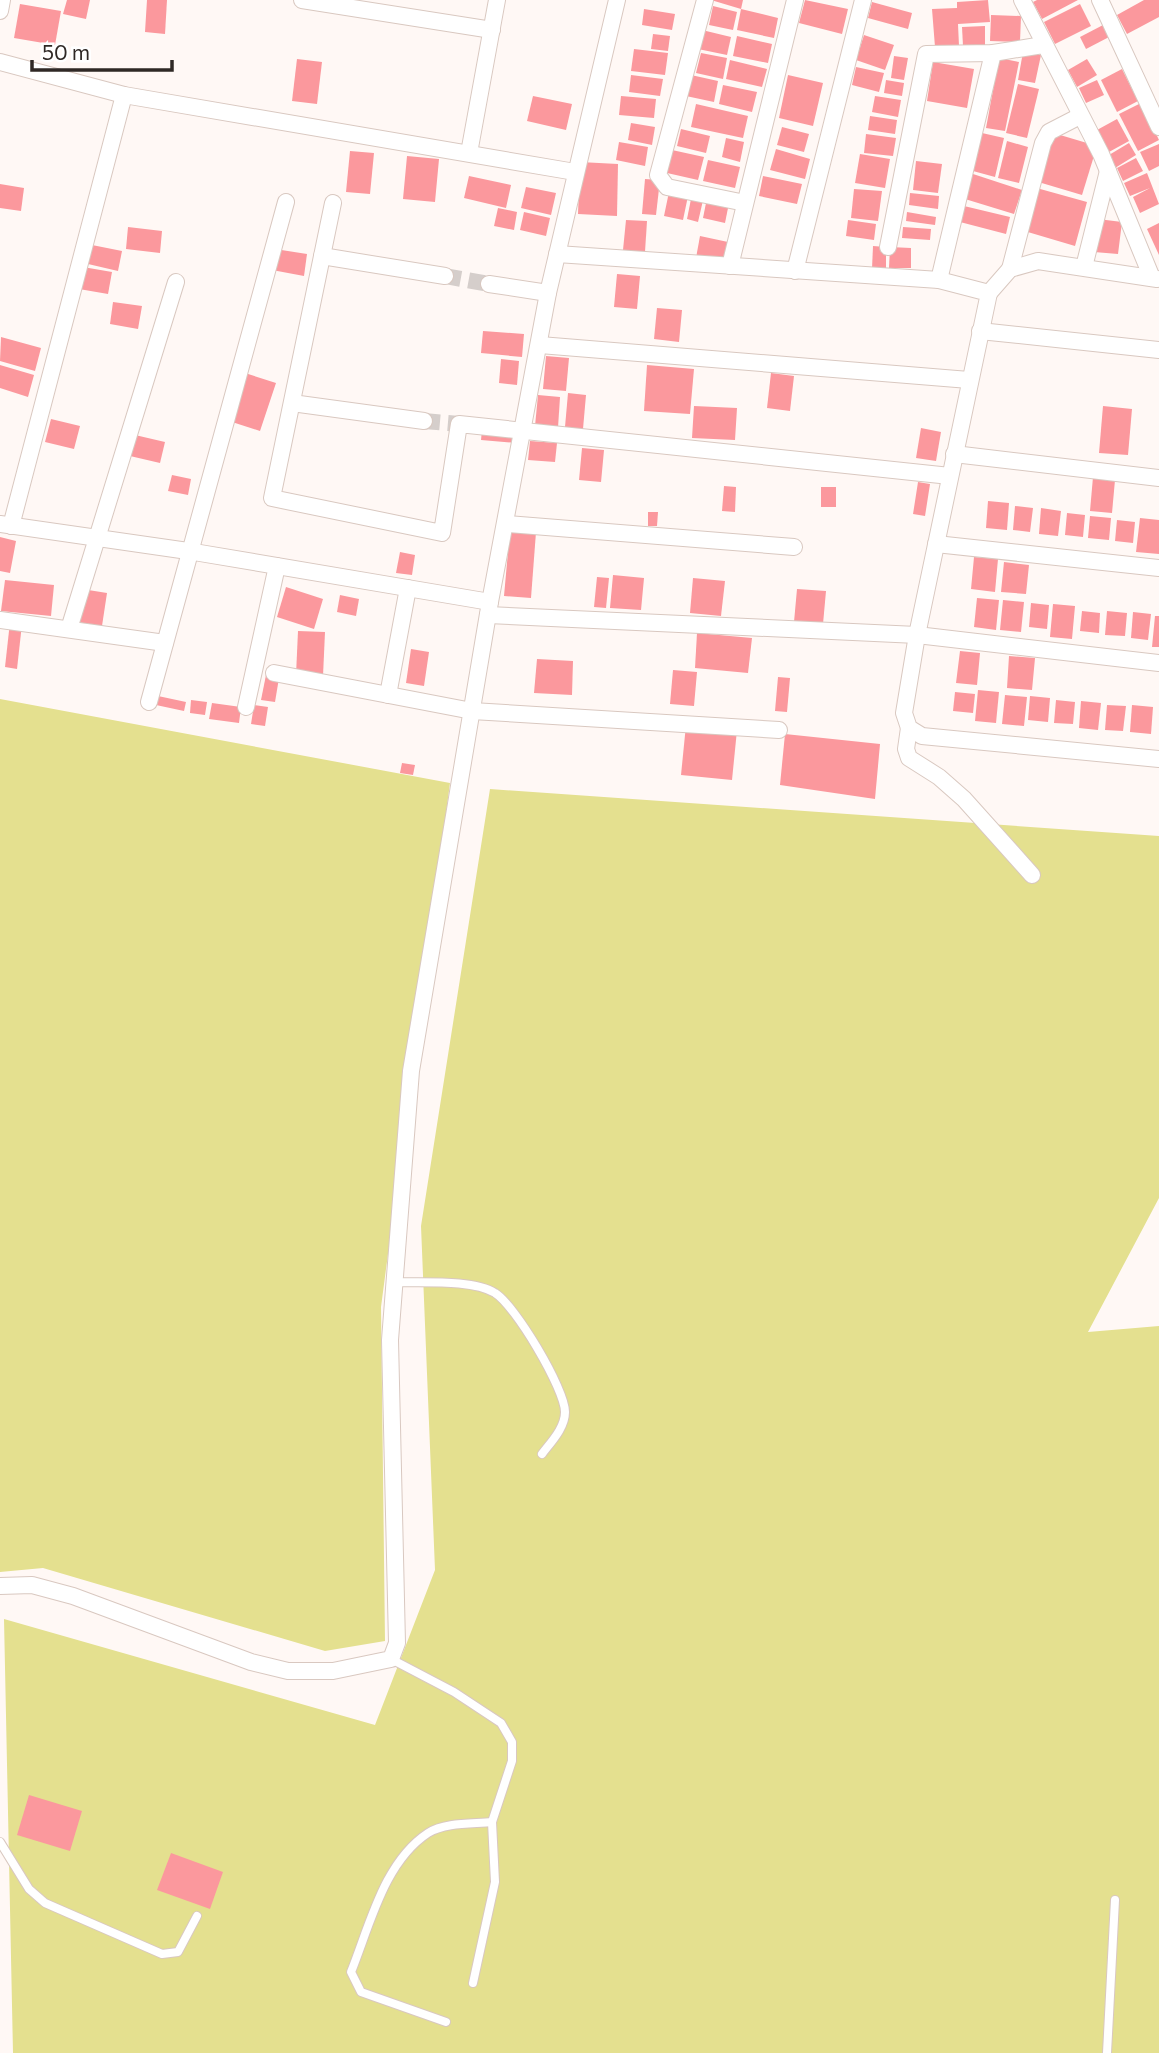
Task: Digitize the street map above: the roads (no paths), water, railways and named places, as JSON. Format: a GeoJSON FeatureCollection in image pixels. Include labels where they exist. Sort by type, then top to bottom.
{"type":"FeatureCollection","features":[{"type":"Feature","properties":{"kind":"street"},"geometry":{"type":"LineString","coordinates":[[0,11],[2,0]]}},
{"type":"Feature","properties":{"kind":"street"},"geometry":{"type":"LineString","coordinates":[[302,0],[492,30]]}},
{"type":"Feature","properties":{"kind":"street"},"geometry":{"type":"LineString","coordinates":[[469,153],[497,0]]}},
{"type":"Feature","properties":{"kind":"street"},"geometry":{"type":"LineString","coordinates":[[0,1586],[32,1585],[73,1596],[251,1662],[289,1671],[334,1671],[391,1659],[397,1643],[390,1340],[411,1071],[489,608],[507,524],[548,293],[617,0]]}},
{"type":"Feature","properties":{"kind":"street"},"geometry":{"type":"LineString","coordinates":[[705,0],[658,175],[667,187],[745,204]]}},
{"type":"Feature","properties":{"kind":"street"},"geometry":{"type":"LineString","coordinates":[[730,266],[795,0]]}},
{"type":"Feature","properties":{"kind":"street"},"geometry":{"type":"LineString","coordinates":[[795,271],[863,0]]}},
{"type":"Feature","properties":{"kind":"street"},"geometry":{"type":"LineString","coordinates":[[1022,0],[1108,171],[1155,278]]}},
{"type":"Feature","properties":{"kind":"street"},"geometry":{"type":"LineString","coordinates":[[1100,0],[1159,127]]}},
{"type":"Feature","properties":{"kind":"street"},"geometry":{"type":"LineString","coordinates":[[888,247],[926,54],[993,53],[1043,45]]}},
{"type":"Feature","properties":{"kind":"street"},"geometry":{"type":"LineString","coordinates":[[939,280],[993,53]]}},
{"type":"Feature","properties":{"kind":"street"},"geometry":{"type":"LineString","coordinates":[[0,62],[124,95],[575,172]]}},
{"type":"Feature","properties":{"kind":"street"},"geometry":{"type":"LineString","coordinates":[[124,95],[6,525],[188,551],[408,588],[489,608],[917,635],[1159,663]]}},
{"type":"Feature","properties":{"kind":"street"},"geometry":{"type":"LineString","coordinates":[[1032,875],[964,799],[939,777],[909,758],[906,749],[909,728],[904,713],[917,635],[989,293],[1010,268],[1043,144],[1049,132],[1080,116]]}},
{"type":"Feature","properties":{"kind":"street"},"geometry":{"type":"LineString","coordinates":[[1084,267],[1108,171]]}},
{"type":"Feature","properties":{"kind":"street"},"geometry":{"type":"LineString","coordinates":[[149,702],[188,551],[286,202]]}},
{"type":"Feature","properties":{"kind":"street"},"geometry":{"type":"LineString","coordinates":[[333,203],[272,498],[442,533],[459,424],[950,476]]}},
{"type":"Feature","properties":{"kind":"street"},"geometry":{"type":"LineString","coordinates":[[557,254],[939,280],[989,293]]}},
{"type":"Feature","properties":{"kind":"street"},"geometry":{"type":"LineString","coordinates":[[322,256],[444,276]]}},
{"type":"Feature","properties":{"kind":"street"},"geometry":{"type":"LineString","coordinates":[[1010,268],[1038,261],[1155,278]]}},
{"type":"Feature","properties":{"kind":"street"},"geometry":{"type":"LineString","coordinates":[[69,629],[176,282]]}},
{"type":"Feature","properties":{"kind":"street"},"geometry":{"type":"LineString","coordinates":[[489,284],[548,293]]}},
{"type":"Feature","properties":{"kind":"street"},"geometry":{"type":"LineString","coordinates":[[979,331],[1159,350]]}},
{"type":"Feature","properties":{"kind":"street"},"geometry":{"type":"LineString","coordinates":[[540,345],[970,380]]}},
{"type":"Feature","properties":{"kind":"street"},"geometry":{"type":"LineString","coordinates":[[292,403],[424,421]]}},
{"type":"Feature","properties":{"kind":"street"},"geometry":{"type":"LineString","coordinates":[[954,454],[1159,478]]}},
{"type":"Feature","properties":{"kind":"street"},"geometry":{"type":"LineString","coordinates":[[507,524],[794,547]]}},
{"type":"Feature","properties":{"kind":"street"},"geometry":{"type":"LineString","coordinates":[[936,544],[1159,568]]}},
{"type":"Feature","properties":{"kind":"street"},"geometry":{"type":"LineString","coordinates":[[246,707],[277,566]]}},
{"type":"Feature","properties":{"kind":"street"},"geometry":{"type":"LineString","coordinates":[[388,695],[408,588]]}},
{"type":"Feature","properties":{"kind":"street"},"geometry":{"type":"LineString","coordinates":[[0,620],[165,643]]}},
{"type":"Feature","properties":{"kind":"street"},"geometry":{"type":"LineString","coordinates":[[274,673],[472,711],[779,730]]}},
{"type":"Feature","properties":{"kind":"street"},"geometry":{"type":"LineString","coordinates":[[909,728],[922,736],[1159,759]]}},
{"type":"Feature","properties":{"kind":"lane"},"geometry":{"type":"LineString","coordinates":[[394,1282],[478,1286],[495,1293],[509,1305],[562,1395],[566,1414],[560,1431],[542,1454]]}},
{"type":"Feature","properties":{"kind":"lane"},"geometry":{"type":"LineString","coordinates":[[391,1659],[454,1692],[501,1723],[512,1742],[512,1761],[492,1822],[495,1882],[473,1983]]}},
{"type":"Feature","properties":{"kind":"lane"},"geometry":{"type":"LineString","coordinates":[[446,2022],[362,1993],[351,1972],[397,1862],[430,1832],[452,1826],[492,1822]]}},
{"type":"Feature","properties":{"kind":"lane"},"geometry":{"type":"LineString","coordinates":[[0,1842],[29,1889],[45,1903],[162,1954],[178,1952],[197,1916]]}},
{"type":"Feature","properties":{"kind":"lane"},"geometry":{"type":"LineString","coordinates":[[1107,2053],[1115,1900]]}},
{"type":"Feature","properties":{"kind":"tunnel"},"geometry":{"type":"LineString","coordinates":[[445,276],[489,284]]}},
{"type":"Feature","properties":{"kind":"tunnel"},"geometry":{"type":"LineString","coordinates":[[424,421],[459,424]]}}]}
